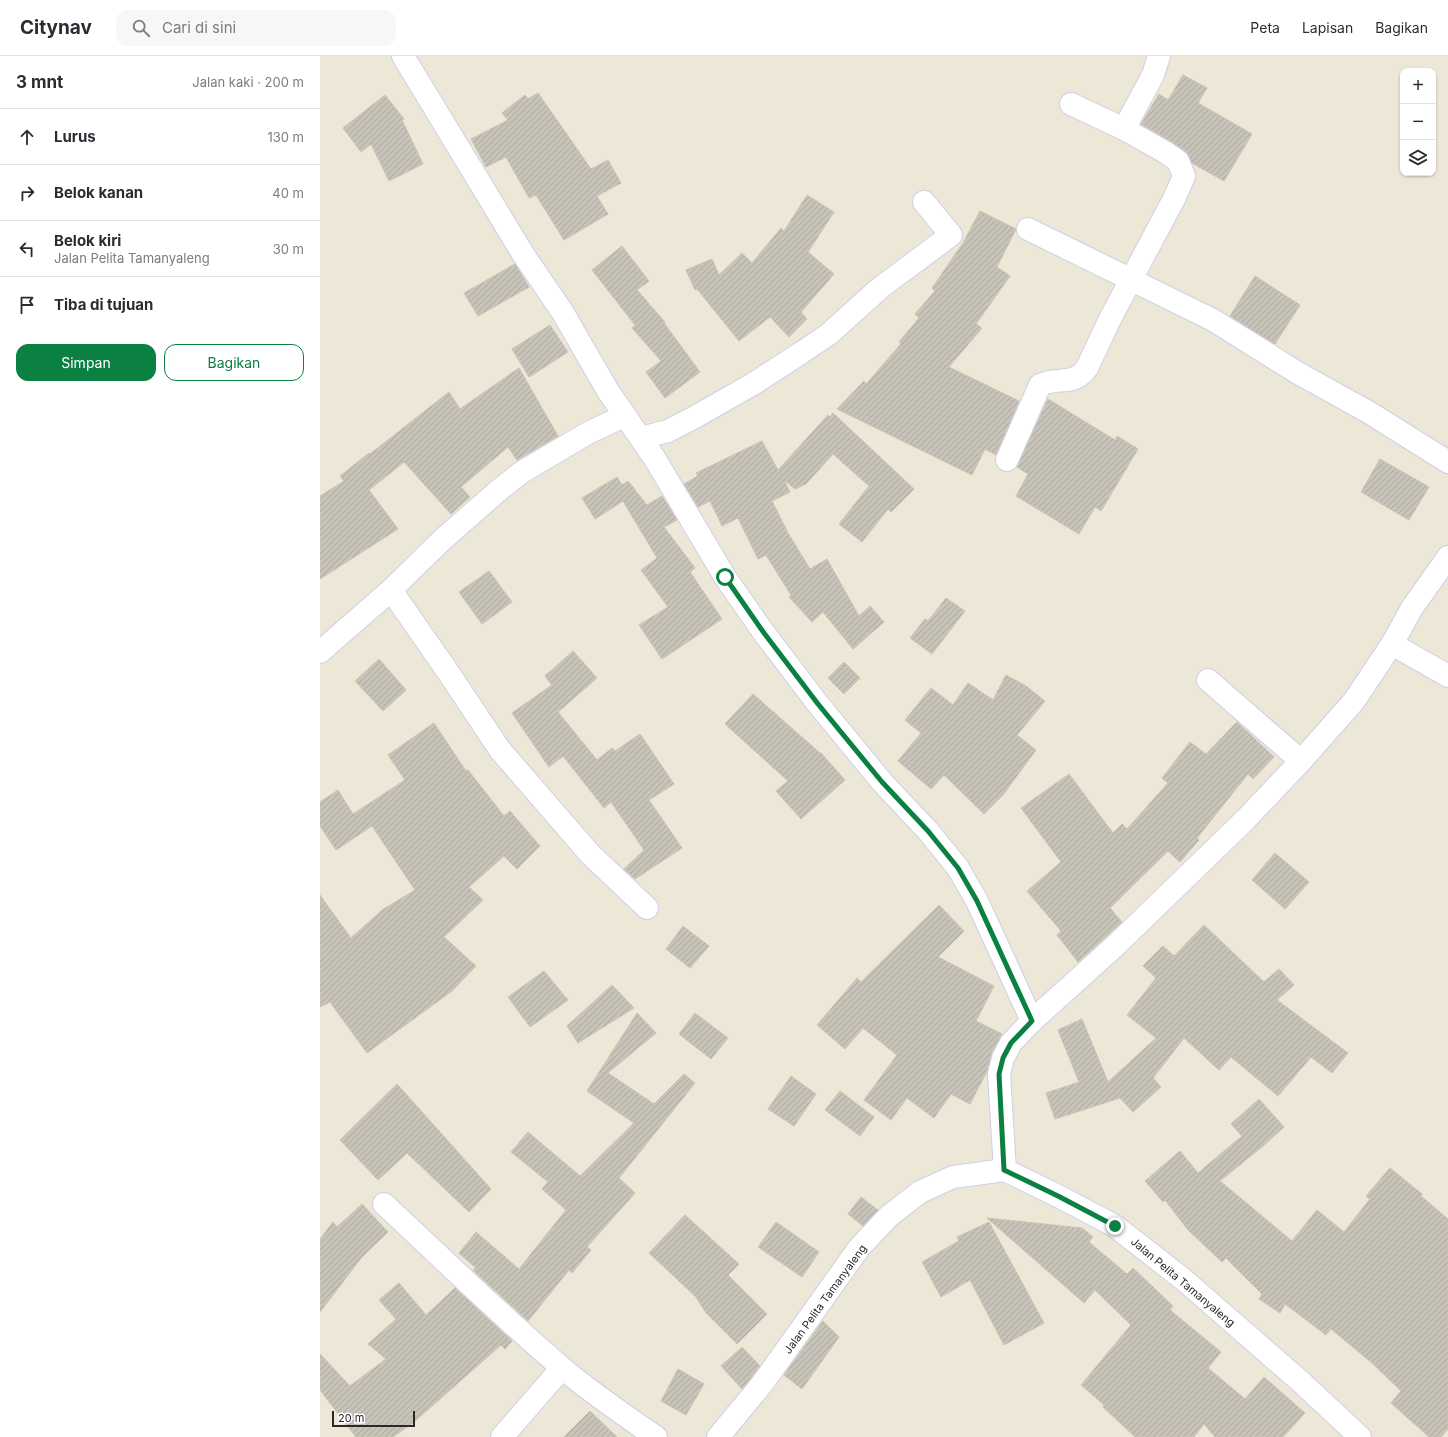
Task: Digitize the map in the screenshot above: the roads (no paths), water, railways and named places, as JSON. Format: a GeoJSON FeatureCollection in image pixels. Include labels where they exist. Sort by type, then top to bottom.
{"type":"FeatureCollection","features":[{"type":"Feature","properties":{"kind":"street"},"geometry":{"type":"LineString","coordinates":[[403,56],[523,254],[563,313],[608,391],[624,416],[641,438],[725,577],[764,633],[818,704],[882,782],[928,831],[958,868],[977,901],[1032,1021]]}},
{"type":"Feature","properties":{"kind":"street"},"geometry":{"type":"LineString","coordinates":[[1124,129],[1153,75],[1159,56]]}},
{"type":"Feature","properties":{"kind":"street"},"geometry":{"type":"LineString","coordinates":[[1006,460],[1040,385],[1046,382],[1077,378],[1087,368],[1110,319],[1176,197],[1184,176],[1178,161],[1165,152],[1124,129],[1071,104]]}},
{"type":"Feature","properties":{"kind":"street"},"geometry":{"type":"LineString","coordinates":[[641,438],[668,431],[695,417],[753,384],[801,353],[829,334],[880,288],[951,235],[924,202]]}},
{"type":"Feature","properties":{"kind":"street"},"geometry":{"type":"LineString","coordinates":[[1028,229],[1213,320],[1298,373],[1370,414],[1448,462]]}},
{"type":"Feature","properties":{"kind":"street"},"geometry":{"type":"LineString","coordinates":[[320,652],[391,590],[442,540],[522,472],[588,432],[624,416]]}},
{"type":"Feature","properties":{"kind":"street"},"geometry":{"type":"LineString","coordinates":[[1004,1170],[999,1074],[1003,1058],[1011,1043],[1032,1021],[1122,939],[1245,820],[1301,762],[1354,701],[1392,644],[1412,608],[1448,557]]}},
{"type":"Feature","properties":{"kind":"street"},"geometry":{"type":"LineString","coordinates":[[391,590],[500,750],[590,854],[647,908]]}},
{"type":"Feature","properties":{"kind":"street"},"geometry":{"type":"LineString","coordinates":[[1392,644],[1448,676]]}},
{"type":"Feature","properties":{"kind":"street"},"geometry":{"type":"LineString","coordinates":[[1208,680],[1301,762]]}},
{"type":"Feature","properties":{"kind":"street","name":"Jalan Pelita Tamanyaleng"},"geometry":{"type":"LineString","coordinates":[[718,1437],[762,1384],[859,1248],[889,1216],[920,1192],[953,1177],[1004,1170],[1115,1226],[1184,1280],[1300,1381],[1360,1437]]}},
{"type":"Feature","properties":{"kind":"street"},"geometry":{"type":"LineString","coordinates":[[384,1204],[490,1304],[562,1368],[656,1437]]}},
{"type":"Feature","properties":{"kind":"street"},"geometry":{"type":"LineString","coordinates":[[502,1437],[528,1405],[562,1368]]}}]}
